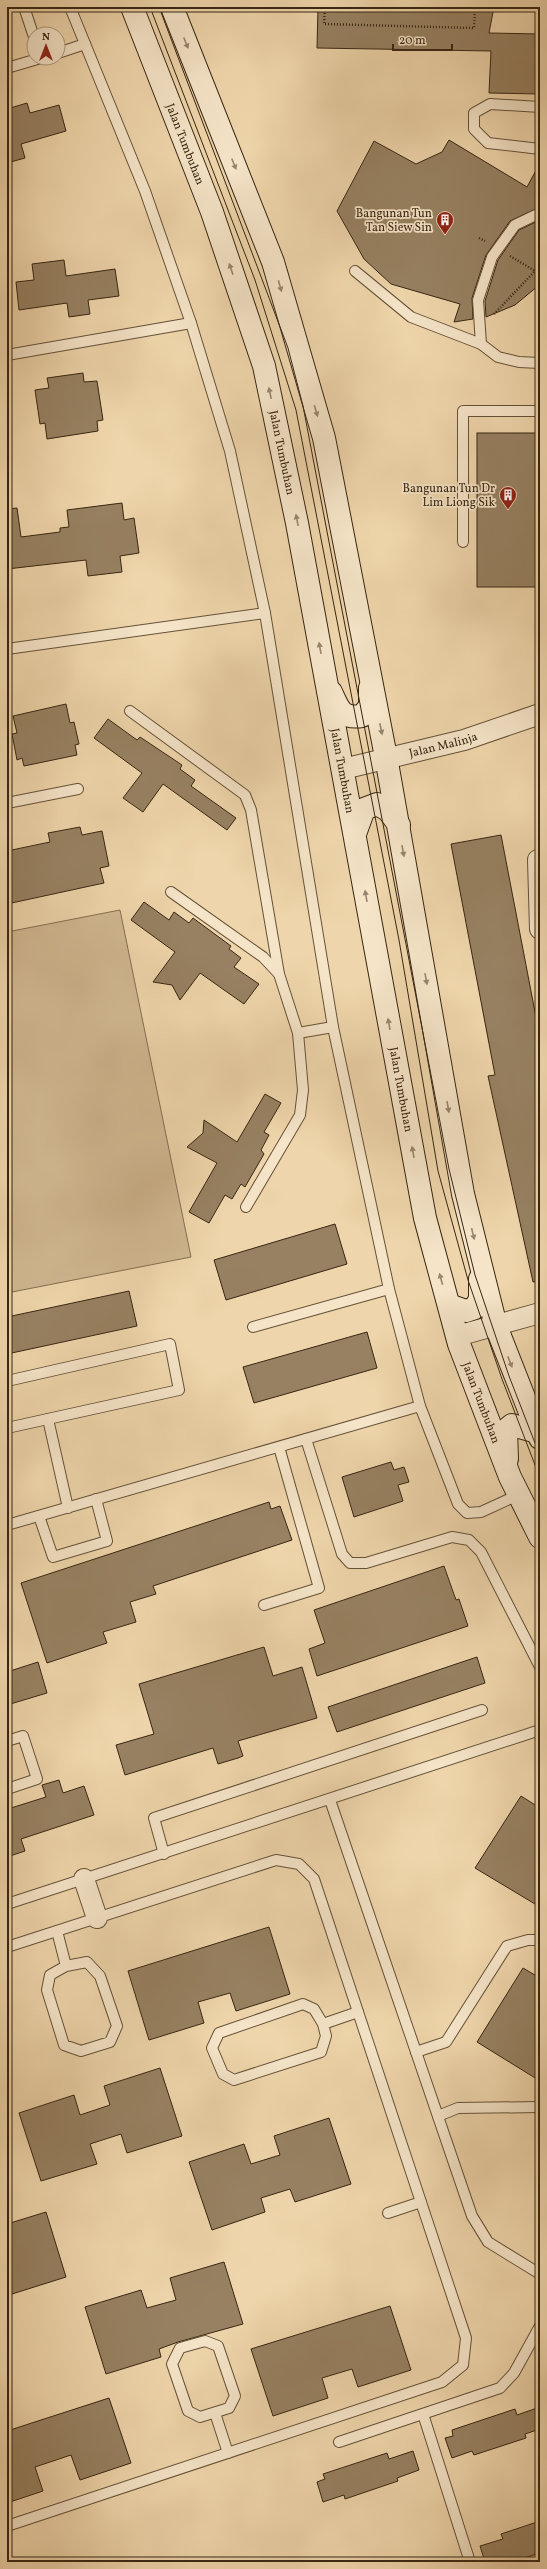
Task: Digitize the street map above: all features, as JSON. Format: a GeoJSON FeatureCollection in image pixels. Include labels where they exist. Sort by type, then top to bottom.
{"type":"FeatureCollection","features":[{"type":"Feature","properties":{"kind":"main road","name":"Jalan Tumbuhan"},"geometry":{"type":"LineString","coordinates":[[132,7],[212,212],[264,366],[297,523],[425,1218],[457,1336],[514,1486],[540,1537]]}},
{"type":"Feature","properties":{"kind":"main road"},"geometry":{"type":"LineString","coordinates":[[172,7],[273,262],[324,438],[399,825],[463,1194],[496,1326],[539,1435]]}},
{"type":"Feature","properties":{"kind":"main road"},"geometry":{"type":"LineString","coordinates":[[326,682],[341,712],[351,718],[362,716],[370,706],[371,677]]}},
{"type":"Feature","properties":{"kind":"main road"},"geometry":{"type":"LineString","coordinates":[[355,834],[364,808],[377,804],[388,810],[399,825]]}},
{"type":"Feature","properties":{"kind":"main road"},"geometry":{"type":"LineString","coordinates":[[449,1305],[466,1311],[475,1308],[480,1299],[480,1262]]}},
{"type":"Feature","properties":{"kind":"main road"},"geometry":{"type":"LineString","coordinates":[[514,1486],[506,1430],[512,1425],[539,1435]]}},
{"type":"Feature","properties":{"kind":"street","name":"Jalan Malinja"},"geometry":{"type":"LineString","coordinates":[[343,769],[386,757],[464,740],[540,714]]}},
{"type":"Feature","properties":{"kind":"street"},"geometry":{"type":"LineString","coordinates":[[539,859],[540,929]]}},
{"type":"Feature","properties":{"kind":"street"},"geometry":{"type":"LineString","coordinates":[[457,1336],[540,1313]]}},
{"type":"Feature","properties":{"kind":"street"},"geometry":{"type":"LineString","coordinates":[[84,1880],[97,1918]]}},
{"type":"Feature","properties":{"kind":"lane"},"geometry":{"type":"LineString","coordinates":[[24,7],[30,26]]}},
{"type":"Feature","properties":{"kind":"lane"},"geometry":{"type":"LineString","coordinates":[[70,7],[145,191],[191,323],[230,451],[265,613],[334,1026],[389,1289],[420,1406],[458,1504],[467,1513],[481,1512],[514,1486]]}},
{"type":"Feature","properties":{"kind":"lane"},"geometry":{"type":"LineString","coordinates":[[66,50],[86,44]]}},
{"type":"Feature","properties":{"kind":"lane"},"geometry":{"type":"LineString","coordinates":[[7,68],[26,62]]}},
{"type":"Feature","properties":{"kind":"lane"},"geometry":{"type":"LineString","coordinates":[[540,107],[490,104],[474,113],[474,129],[488,144],[540,149]]}},
{"type":"Feature","properties":{"kind":"lane"},"geometry":{"type":"LineString","coordinates":[[481,344],[478,300],[492,257],[516,224],[540,213]]}},
{"type":"Feature","properties":{"kind":"lane"},"geometry":{"type":"LineString","coordinates":[[355,271],[411,317],[481,344],[498,357],[519,362],[540,363]]}},
{"type":"Feature","properties":{"kind":"lane"},"geometry":{"type":"LineString","coordinates":[[7,355],[191,323]]}},
{"type":"Feature","properties":{"kind":"lane"},"geometry":{"type":"LineString","coordinates":[[463,542],[463,412],[540,411]]}},
{"type":"Feature","properties":{"kind":"lane"},"geometry":{"type":"LineString","coordinates":[[7,648],[265,613]]}},
{"type":"Feature","properties":{"kind":"lane"},"geometry":{"type":"LineString","coordinates":[[130,711],[245,795],[251,810],[279,974],[298,1033],[303,1090],[300,1115],[246,1207]]}},
{"type":"Feature","properties":{"kind":"lane"},"geometry":{"type":"LineString","coordinates":[[7,803],[78,789]]}},
{"type":"Feature","properties":{"kind":"lane"},"geometry":{"type":"LineString","coordinates":[[171,892],[263,957],[279,974]]}},
{"type":"Feature","properties":{"kind":"lane"},"geometry":{"type":"LineString","coordinates":[[298,1033],[334,1026]]}},
{"type":"Feature","properties":{"kind":"lane"},"geometry":{"type":"LineString","coordinates":[[253,1327],[389,1289]]}},
{"type":"Feature","properties":{"kind":"lane"},"geometry":{"type":"LineString","coordinates":[[7,1381],[170,1344],[179,1390],[7,1428]]}},
{"type":"Feature","properties":{"kind":"lane"},"geometry":{"type":"LineString","coordinates":[[7,1525],[420,1406]]}},
{"type":"Feature","properties":{"kind":"lane"},"geometry":{"type":"LineString","coordinates":[[48,1419],[68,1508]]}},
{"type":"Feature","properties":{"kind":"lane"},"geometry":{"type":"LineString","coordinates":[[306,1439],[342,1554],[350,1563],[366,1563],[452,1537],[469,1540],[481,1552],[540,1667]]}},
{"type":"Feature","properties":{"kind":"lane"},"geometry":{"type":"LineString","coordinates":[[264,1605],[319,1588],[279,1447]]}},
{"type":"Feature","properties":{"kind":"lane"},"geometry":{"type":"LineString","coordinates":[[39,1516],[53,1557],[107,1541],[96,1499]]}},
{"type":"Feature","properties":{"kind":"lane"},"geometry":{"type":"LineString","coordinates":[[164,1854],[154,1818],[482,1710]]}},
{"type":"Feature","properties":{"kind":"lane"},"geometry":{"type":"LineString","coordinates":[[7,1904],[330,1800],[540,1730]]}},
{"type":"Feature","properties":{"kind":"lane"},"geometry":{"type":"LineString","coordinates":[[7,1741],[23,1736],[36,1779],[7,1789]]}},
{"type":"Feature","properties":{"kind":"lane"},"geometry":{"type":"LineString","coordinates":[[330,1800],[472,2216],[488,2242],[540,2274]]}},
{"type":"Feature","properties":{"kind":"lane"},"geometry":{"type":"LineString","coordinates":[[7,1947],[276,1860],[299,1864],[314,1879],[466,2338],[463,2365],[442,2382],[7,2526]]}},
{"type":"Feature","properties":{"kind":"lane"},"geometry":{"type":"LineString","coordinates":[[57,1931],[66,1966]]}},
{"type":"Feature","properties":{"kind":"lane"},"geometry":{"type":"LineString","coordinates":[[416,2052],[446,2042],[507,1946],[528,1940],[540,1940]]}},
{"type":"Feature","properties":{"kind":"lane"},"geometry":{"type":"LineString","coordinates":[[87,1962],[100,1976],[117,2026],[110,2042],[81,2051],[64,2045],[47,1990],[50,1975],[66,1966],[87,1962]]}},
{"type":"Feature","properties":{"kind":"lane"},"geometry":{"type":"LineString","coordinates":[[303,2004],[314,2008],[323,2024],[326,2036],[321,2052],[234,2080],[223,2074],[212,2048],[219,2033],[303,2004]]}},
{"type":"Feature","properties":{"kind":"lane"},"geometry":{"type":"LineString","coordinates":[[323,2024],[358,2012]]}},
{"type":"Feature","properties":{"kind":"lane"},"geometry":{"type":"LineString","coordinates":[[438,2116],[458,2108],[540,2107]]}},
{"type":"Feature","properties":{"kind":"lane"},"geometry":{"type":"LineString","coordinates":[[388,2213],[421,2202]]}},
{"type":"Feature","properties":{"kind":"lane"},"geometry":{"type":"LineString","coordinates":[[339,2442],[500,2388],[514,2373],[540,2326]]}},
{"type":"Feature","properties":{"kind":"lane"},"geometry":{"type":"LineString","coordinates":[[205,2341],[218,2346],[235,2396],[229,2408],[215,2413],[200,2417],[188,2410],[172,2364],[180,2348],[205,2341]]}},
{"type":"Feature","properties":{"kind":"lane"},"geometry":{"type":"LineString","coordinates":[[215,2413],[228,2453]]}},
{"type":"Feature","properties":{"kind":"lane"},"geometry":{"type":"LineString","coordinates":[[424,2414],[470,2562]]}},
{"type":"Feature","properties":{"kind":"path"},"geometry":{"type":"LineString","coordinates":[[325,7],[324,24],[474,28],[475,8],[540,9]]}},
{"type":"Feature","properties":{"kind":"path"},"geometry":{"type":"LineString","coordinates":[[495,321],[494,314],[535,271],[540,260]]}},
{"type":"Feature","properties":{"kind":"shaded area"},"geometry":{"type":"Polygon","coordinates":[[[120,910],[191,1257],[7,1293],[7,932],[120,910]]]}},
{"type":"Feature","properties":{"kind":"building"},"geometry":{"type":"Polygon","coordinates":[[[318,7],[494,7],[489,33],[540,34],[540,94],[489,93],[491,51],[317,48],[318,7]]]}},
{"type":"Feature","properties":{"kind":"building"},"geometry":{"type":"Polygon","coordinates":[[[27,103],[30,113],[59,105],[66,131],[21,144],[25,158],[7,163],[7,109],[27,103]]]}},
{"type":"Feature","properties":{"kind":"building","name":"Bangunan Tun Tan Siew Sin"},"geometry":{"type":"Polygon","coordinates":[[[449,140],[527,187],[540,163],[540,207],[510,221],[486,255],[472,298],[473,319],[454,322],[460,304],[391,284],[364,259],[337,211],[374,141],[416,164],[442,152],[449,140]]]}},
{"type":"Feature","properties":{"kind":"building"},"geometry":{"type":"Polygon","coordinates":[[[540,220],[538,286],[515,305],[486,317],[485,301],[498,260],[519,230],[540,220]]]}},
{"type":"Feature","properties":{"kind":"building"},"geometry":{"type":"Polygon","coordinates":[[[64,260],[66,276],[115,269],[119,296],[88,300],[90,314],[69,317],[67,303],[19,310],[16,282],[34,280],[32,264],[64,260]]]}},
{"type":"Feature","properties":{"kind":"building"},"geometry":{"type":"Polygon","coordinates":[[[83,373],[84,382],[97,381],[103,420],[97,421],[98,431],[47,439],[45,423],[40,424],[35,390],[49,388],[47,378],[83,373]]]}},
{"type":"Feature","properties":{"kind":"building","name":"Bangunan Tun Dr Lim Liong Sik"},"geometry":{"type":"Polygon","coordinates":[[[477,433],[540,433],[540,587],[477,587],[477,433]]]}},
{"type":"Feature","properties":{"kind":"building"},"geometry":{"type":"Polygon","coordinates":[[[122,503],[124,520],[134,518],[139,553],[120,556],[122,572],[88,576],[86,560],[7,569],[7,509],[17,508],[21,537],[60,532],[60,528],[69,527],[67,510],[122,503]]]}},
{"type":"Feature","properties":{"kind":"building"},"geometry":{"type":"Polygon","coordinates":[[[66,704],[70,723],[74,722],[79,744],[75,745],[77,755],[24,766],[22,758],[17,760],[12,734],[17,733],[13,716],[66,704]]]}},
{"type":"Feature","properties":{"kind":"building"},"geometry":{"type":"Polygon","coordinates":[[[108,719],[137,740],[140,737],[182,765],[180,769],[195,780],[191,786],[236,818],[227,830],[163,784],[143,812],[123,798],[142,773],[94,738],[108,719]]]}},
{"type":"Feature","properties":{"kind":"building"},"geometry":{"type":"Polygon","coordinates":[[[80,827],[82,835],[102,831],[109,866],[100,868],[104,883],[7,904],[7,851],[50,842],[48,833],[80,827]]]}},
{"type":"Feature","properties":{"kind":"building"},"geometry":{"type":"Polygon","coordinates":[[[501,835],[540,1038],[540,1281],[533,1282],[488,1076],[495,1075],[451,844],[501,835]]]}},
{"type":"Feature","properties":{"kind":"building"},"geometry":{"type":"Polygon","coordinates":[[[144,902],[169,920],[174,912],[189,923],[193,918],[231,946],[229,949],[241,958],[234,967],[259,984],[244,1004],[200,973],[180,1000],[172,985],[153,982],[175,952],[131,920],[144,902]]]}},
{"type":"Feature","properties":{"kind":"building"},"geometry":{"type":"Polygon","coordinates":[[[265,1094],[281,1103],[264,1132],[269,1135],[261,1150],[264,1154],[245,1187],[241,1184],[232,1199],[225,1195],[209,1223],[189,1212],[217,1163],[187,1147],[203,1133],[204,1120],[237,1142],[265,1094]]]}},
{"type":"Feature","properties":{"kind":"building"},"geometry":{"type":"Polygon","coordinates":[[[335,1224],[347,1264],[226,1300],[214,1260],[335,1224]]]}},
{"type":"Feature","properties":{"kind":"building"},"geometry":{"type":"Polygon","coordinates":[[[129,1291],[137,1326],[7,1354],[7,1317],[129,1291]]]}},
{"type":"Feature","properties":{"kind":"building"},"geometry":{"type":"Polygon","coordinates":[[[367,1332],[377,1368],[254,1403],[243,1367],[367,1332]]]}},
{"type":"Feature","properties":{"kind":"building"},"geometry":{"type":"Polygon","coordinates":[[[391,1462],[394,1470],[404,1467],[409,1482],[398,1485],[403,1501],[354,1517],[342,1477],[391,1462]]]}},
{"type":"Feature","properties":{"kind":"building"},"geometry":{"type":"Polygon","coordinates":[[[269,1502],[271,1509],[280,1506],[292,1540],[153,1586],[156,1594],[130,1602],[136,1622],[103,1632],[107,1643],[47,1663],[21,1583],[269,1502]]]}},
{"type":"Feature","properties":{"kind":"building"},"geometry":{"type":"Polygon","coordinates":[[[444,1566],[456,1600],[459,1599],[468,1626],[317,1676],[309,1649],[325,1643],[314,1610],[444,1566]]]}},
{"type":"Feature","properties":{"kind":"building"},"geometry":{"type":"Polygon","coordinates":[[[264,1647],[273,1676],[302,1667],[317,1718],[238,1741],[243,1756],[218,1764],[213,1748],[125,1775],[116,1745],[154,1734],[139,1684],[264,1647]]]}},
{"type":"Feature","properties":{"kind":"building"},"geometry":{"type":"Polygon","coordinates":[[[477,1657],[485,1683],[337,1732],[328,1707],[477,1657]]]}},
{"type":"Feature","properties":{"kind":"building"},"geometry":{"type":"Polygon","coordinates":[[[38,1662],[47,1693],[7,1705],[7,1672],[38,1662]]]}},
{"type":"Feature","properties":{"kind":"building"},"geometry":{"type":"Polygon","coordinates":[[[59,1780],[63,1793],[84,1786],[94,1815],[21,1839],[25,1851],[7,1857],[7,1806],[10,1806],[11,1808],[46,1797],[42,1785],[59,1780]]]}},
{"type":"Feature","properties":{"kind":"building"},"geometry":{"type":"Polygon","coordinates":[[[521,1796],[540,1808],[540,1907],[475,1868],[521,1796]]]}},
{"type":"Feature","properties":{"kind":"building"},"geometry":{"type":"Polygon","coordinates":[[[269,1927],[290,1994],[236,2011],[230,1993],[198,2002],[204,2023],[149,2040],[128,1971],[269,1927]]]}},
{"type":"Feature","properties":{"kind":"building"},"geometry":{"type":"Polygon","coordinates":[[[523,1968],[540,1978],[540,2081],[477,2042],[523,1968]]]}},
{"type":"Feature","properties":{"kind":"building"},"geometry":{"type":"Polygon","coordinates":[[[160,2068],[182,2136],[127,2153],[121,2134],[90,2144],[97,2164],[41,2181],[19,2113],[74,2095],[80,2115],[110,2105],[104,2086],[160,2068]]]}},
{"type":"Feature","properties":{"kind":"building"},"geometry":{"type":"Polygon","coordinates":[[[329,2118],[351,2184],[295,2202],[290,2189],[261,2198],[265,2212],[212,2230],[189,2162],[244,2144],[251,2164],[280,2155],[274,2136],[329,2118]]]}},
{"type":"Feature","properties":{"kind":"building"},"geometry":{"type":"Polygon","coordinates":[[[46,2212],[66,2277],[12,2294],[7,2277],[7,2224],[46,2212]]]}},
{"type":"Feature","properties":{"kind":"building"},"geometry":{"type":"Polygon","coordinates":[[[224,2262],[243,2324],[178,2342],[159,2349],[161,2357],[106,2374],[85,2307],[141,2290],[147,2308],[176,2300],[170,2278],[224,2262]]]}},
{"type":"Feature","properties":{"kind":"building"},"geometry":{"type":"Polygon","coordinates":[[[390,2306],[411,2370],[358,2387],[352,2369],[322,2378],[328,2398],[273,2416],[251,2349],[390,2306]]]}},
{"type":"Feature","properties":{"kind":"building"},"geometry":{"type":"Polygon","coordinates":[[[109,2398],[131,2463],[80,2480],[71,2455],[35,2467],[43,2491],[7,2503],[7,2431],[109,2398]]]}},
{"type":"Feature","properties":{"kind":"building"},"geometry":{"type":"Polygon","coordinates":[[[540,2407],[540,2429],[525,2434],[526,2438],[474,2455],[472,2451],[452,2458],[445,2438],[453,2436],[452,2430],[515,2409],[517,2415],[540,2407]]]}},
{"type":"Feature","properties":{"kind":"building"},"geometry":{"type":"Polygon","coordinates":[[[413,2451],[419,2470],[397,2478],[398,2481],[345,2499],[344,2495],[323,2502],[317,2482],[325,2479],[323,2474],[387,2453],[389,2459],[413,2451]]]}},
{"type":"Feature","properties":{"kind":"building"},"geometry":{"type":"Polygon","coordinates":[[[540,2521],[540,2553],[512,2562],[485,2562],[480,2546],[503,2539],[501,2534],[540,2521]]]}},
{"type":"Feature","properties":{"kind":"tram line"},"geometry":{"type":"LineString","coordinates":[[150,7],[255,280],[296,410],[399,940],[438,1171],[468,1280],[502,1379],[540,1478]]}},
{"type":"Feature","properties":{"kind":"tram line"},"geometry":{"type":"LineString","coordinates":[[159,7],[288,348],[303,406],[449,1169],[475,1275],[509,1376],[540,1456]]}},
{"type":"Feature","properties":{"kind":"place","name":"Bangunan Tun Tan Siew Sin"},"geometry":{"type":"Point","coordinates":[445,235]}},
{"type":"Feature","properties":{"kind":"place","name":"Bangunan Tun Dr Lim Liong Sik"},"geometry":{"type":"Point","coordinates":[508,510]}}]}
